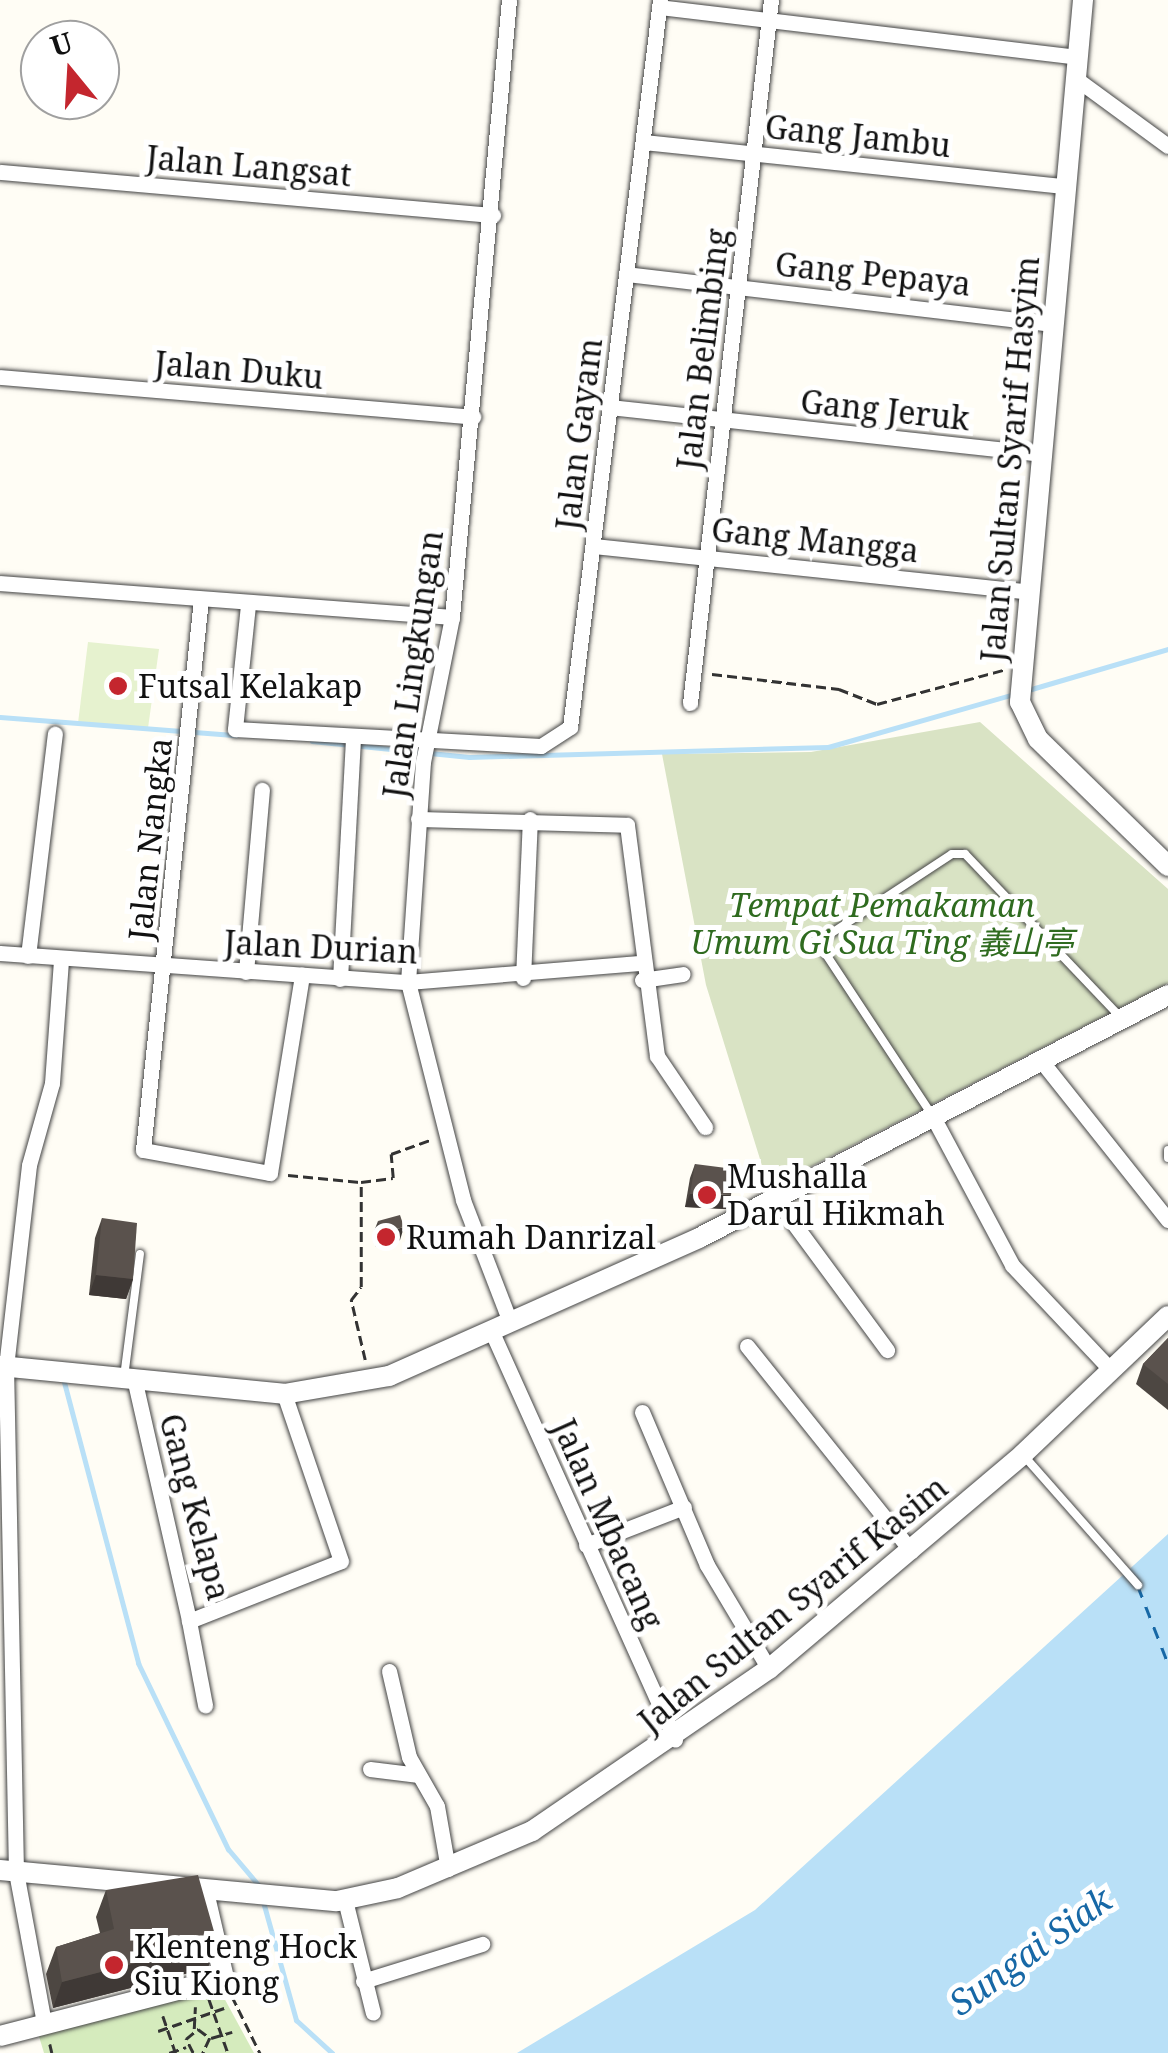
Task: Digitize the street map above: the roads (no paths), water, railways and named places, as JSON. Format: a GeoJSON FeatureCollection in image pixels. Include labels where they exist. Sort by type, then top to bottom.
{"type":"FeatureCollection","features":[{"type":"Feature","properties":{"kind":"street","name":"Jalan Lingkungan"},"geometry":{"type":"LineString","coordinates":[[500,1326],[408,982],[423,762],[452,617],[493,215],[509,0]]}},
{"type":"Feature","properties":{"kind":"street","name":"Jalan Belimbing"},"geometry":{"type":"LineString","coordinates":[[690,704],[771,0]]}},
{"type":"Feature","properties":{"kind":"street","name":"Jalan Sultan Syarif Hasyim"},"geometry":{"type":"LineString","coordinates":[[1083,0],[1030,592],[1019,672],[1020,702],[1038,739],[1168,866]]}},
{"type":"Feature","properties":{"kind":"street"},"geometry":{"type":"LineString","coordinates":[[660,4],[1076,68],[1168,146]]}},
{"type":"Feature","properties":{"kind":"street","name":"Jalan Gayam"},"geometry":{"type":"LineString","coordinates":[[428,742],[541,746],[563,736],[594,546],[660,4]]}},
{"type":"Feature","properties":{"kind":"street","name":"Gang Jambu"},"geometry":{"type":"LineString","coordinates":[[644,142],[1066,186]]}},
{"type":"Feature","properties":{"kind":"street","name":"Jalan Langsat"},"geometry":{"type":"LineString","coordinates":[[0,172],[493,215]]}},
{"type":"Feature","properties":{"kind":"street","name":"Gang Pepaya"},"geometry":{"type":"LineString","coordinates":[[626,274],[1054,324]]}},
{"type":"Feature","properties":{"kind":"street","name":"Jalan Duku"},"geometry":{"type":"LineString","coordinates":[[0,377],[473,417]]}},
{"type":"Feature","properties":{"kind":"street","name":"Gang Jeruk"},"geometry":{"type":"LineString","coordinates":[[610,406],[1042,454]]}},
{"type":"Feature","properties":{"kind":"street","name":"Gang Mangga"},"geometry":{"type":"LineString","coordinates":[[594,546],[1030,592]]}},
{"type":"Feature","properties":{"kind":"street"},"geometry":{"type":"LineString","coordinates":[[0,584],[452,617]]}},
{"type":"Feature","properties":{"kind":"street","name":"Jalan Nangka"},"geometry":{"type":"LineString","coordinates":[[201,599],[143,1150],[270,1173],[302,976]]}},
{"type":"Feature","properties":{"kind":"street"},"geometry":{"type":"LineString","coordinates":[[248,605],[235,729],[428,742]]}},
{"type":"Feature","properties":{"kind":"street"},"geometry":{"type":"LineString","coordinates":[[28,956],[56,734]]}},
{"type":"Feature","properties":{"kind":"street"},"geometry":{"type":"LineString","coordinates":[[340,979],[353,739]]}},
{"type":"Feature","properties":{"kind":"street"},"geometry":{"type":"LineString","coordinates":[[246,972],[262,790]]}},
{"type":"Feature","properties":{"kind":"street"},"geometry":{"type":"LineString","coordinates":[[418,820],[615,820],[630,829],[639,962],[666,1080],[705,1128]]}},
{"type":"Feature","properties":{"kind":"street"},"geometry":{"type":"LineString","coordinates":[[523,978],[530,820]]}},
{"type":"Feature","properties":{"kind":"street","name":"Jalan Durian"},"geometry":{"type":"LineString","coordinates":[[0,953],[408,982],[523,978],[639,962]]}},
{"type":"Feature","properties":{"kind":"street"},"geometry":{"type":"LineString","coordinates":[[44,2023],[8,1871],[3,1366],[29,1165],[55,1057],[61,959]]}},
{"type":"Feature","properties":{"kind":"street"},"geometry":{"type":"LineString","coordinates":[[642,980],[683,974]]}},
{"type":"Feature","properties":{"kind":"street"},"geometry":{"type":"LineString","coordinates":[[3,1366],[284,1394],[371,1381],[500,1326],[775,1198],[1039,1058],[1168,995]]}},
{"type":"Feature","properties":{"kind":"street"},"geometry":{"type":"LineString","coordinates":[[1039,1058],[1168,1220]]}},
{"type":"Feature","properties":{"kind":"street"},"geometry":{"type":"LineString","coordinates":[[932,1115],[1012,1265],[1110,1369]]}},
{"type":"Feature","properties":{"kind":"street"},"geometry":{"type":"LineString","coordinates":[[775,1198],[887,1350]]}},
{"type":"Feature","properties":{"kind":"street","name":"Jalan Sultan Syarif Kasim"},"geometry":{"type":"LineString","coordinates":[[8,1871],[204,1892],[345,1900],[448,1870],[532,1831],[674,1740],[769,1669],[1023,1454],[1168,1316]]}},
{"type":"Feature","properties":{"kind":"street","name":"Jalan Mbacang"},"geometry":{"type":"LineString","coordinates":[[500,1326],[586,1545],[674,1740]]}},
{"type":"Feature","properties":{"kind":"street"},"geometry":{"type":"LineString","coordinates":[[748,1346],[911,1551]]}},
{"type":"Feature","properties":{"kind":"street","name":"Gang Kelapa"},"geometry":{"type":"LineString","coordinates":[[129,1378],[189,1620],[340,1560],[284,1394]]}},
{"type":"Feature","properties":{"kind":"street"},"geometry":{"type":"LineString","coordinates":[[642,1412],[684,1507],[769,1669]]}},
{"type":"Feature","properties":{"kind":"street"},"geometry":{"type":"LineString","coordinates":[[586,1545],[684,1507]]}},
{"type":"Feature","properties":{"kind":"street"},"geometry":{"type":"LineString","coordinates":[[189,1620],[205,1705]]}},
{"type":"Feature","properties":{"kind":"street"},"geometry":{"type":"LineString","coordinates":[[389,1671],[419,1775],[436,1806],[448,1870]]}},
{"type":"Feature","properties":{"kind":"street"},"geometry":{"type":"LineString","coordinates":[[370,1769],[419,1775]]}},
{"type":"Feature","properties":{"kind":"street"},"geometry":{"type":"LineString","coordinates":[[0,2036],[214,1980],[204,1892]]}},
{"type":"Feature","properties":{"kind":"street"},"geometry":{"type":"LineString","coordinates":[[345,1900],[373,2013]]}},
{"type":"Feature","properties":{"kind":"street"},"geometry":{"type":"LineString","coordinates":[[363,1981],[482,1944]]}},
{"type":"Feature","properties":{"kind":"lane"},"geometry":{"type":"LineString","coordinates":[[932,1115],[818,942],[952,854],[965,854],[1120,1018]]}},
{"type":"Feature","properties":{"kind":"lane"},"geometry":{"type":"LineString","coordinates":[[1168,1150],[1168,1158]]}},
{"type":"Feature","properties":{"kind":"lane"},"geometry":{"type":"LineString","coordinates":[[129,1378],[140,1254]]}},
{"type":"Feature","properties":{"kind":"lane"},"geometry":{"type":"LineString","coordinates":[[1023,1454],[1138,1585]]}},
{"type":"Feature","properties":{"kind":"water","name":"Sungai Siak"},"geometry":{"type":"Polygon","coordinates":[[[1168,1534],[1168,2053],[517,2053],[755,1910],[1168,1534]]]}},
{"type":"Feature","properties":{"kind":"waterway"},"geometry":{"type":"LineString","coordinates":[[1028,690],[1168,649]]}},
{"type":"Feature","properties":{"kind":"waterway"},"geometry":{"type":"LineString","coordinates":[[312,741],[469,757],[828,747],[1017,693]]}},
{"type":"Feature","properties":{"kind":"waterway"},"geometry":{"type":"LineString","coordinates":[[0,717],[236,735]]}},
{"type":"Feature","properties":{"kind":"waterway"},"geometry":{"type":"LineString","coordinates":[[64,1382],[138,1663],[228,1849],[260,1887]]}},
{"type":"Feature","properties":{"kind":"waterway"},"geometry":{"type":"LineString","coordinates":[[262,1898],[296,2020],[332,2053]]}},
{"type":"Feature","properties":{"kind":"place","name":"Futsal Kelakap"},"geometry":{"type":"Point","coordinates":[118,686]}},
{"type":"Feature","properties":{"kind":"place","name":"Mushalla Darul Hikmah"},"geometry":{"type":"Point","coordinates":[707,1195]}},
{"type":"Feature","properties":{"kind":"place","name":"Rumah Danrizal"},"geometry":{"type":"Point","coordinates":[386,1237]}},
{"type":"Feature","properties":{"kind":"place","name":"Klenteng Hock Siu Kiong"},"geometry":{"type":"Point","coordinates":[114,1965]}},
{"type":"Feature","properties":{"kind":"park label","name":"Tempat Pemakaman Umum Gi Sua Ting 義山亭"},"geometry":{"type":"Point","coordinates":[882,924]}}]}
